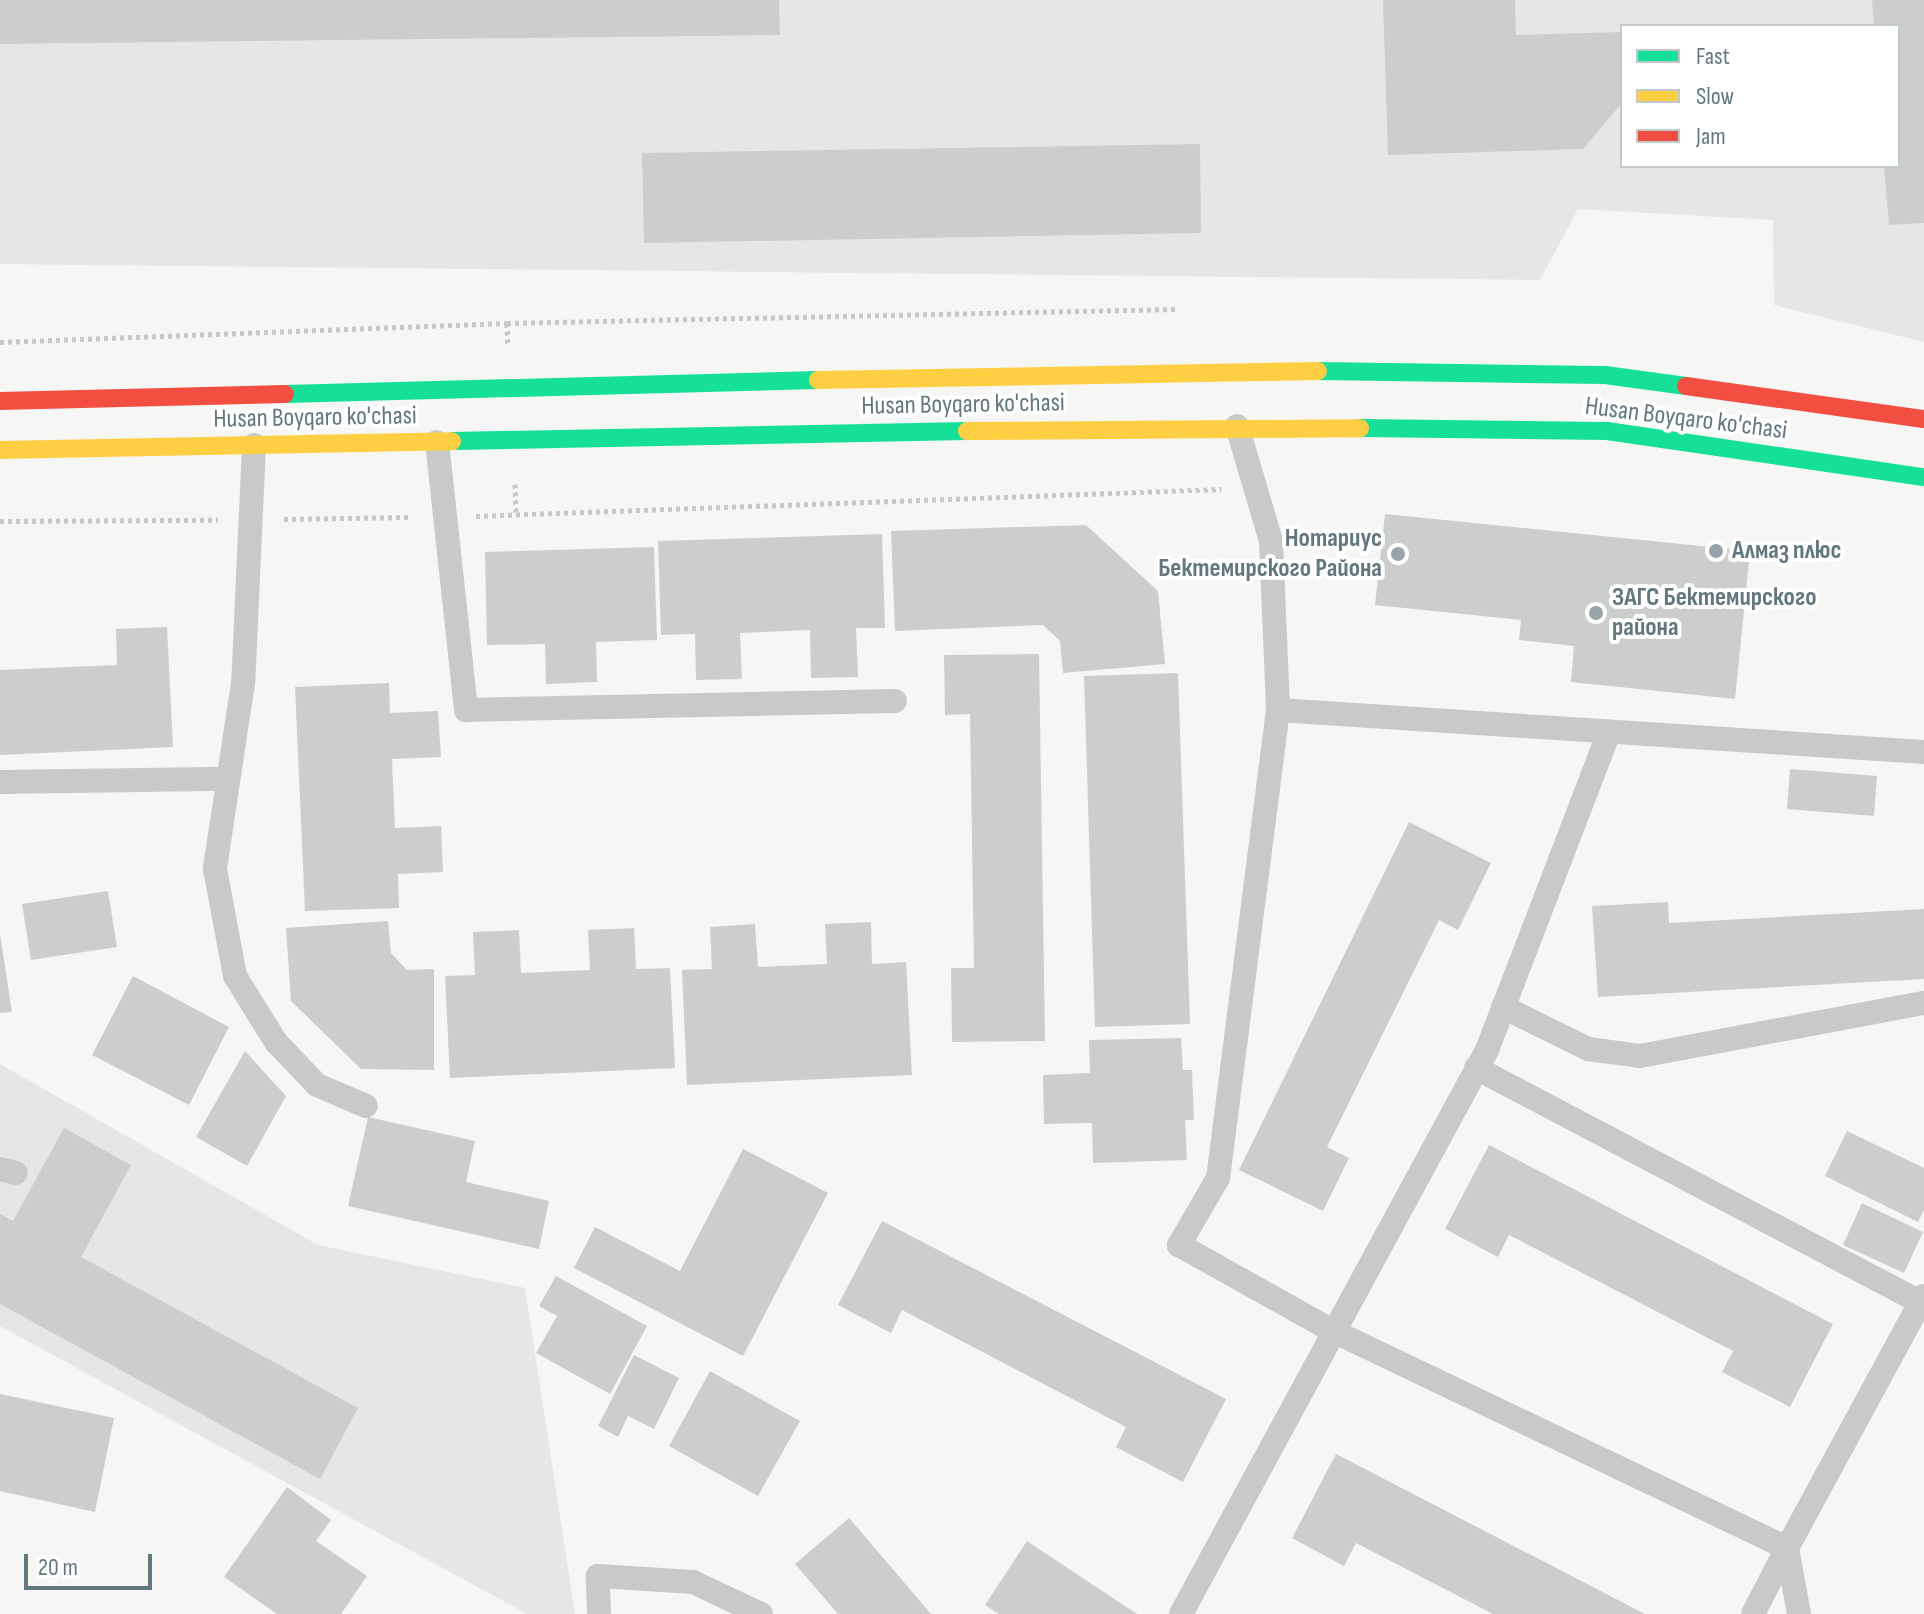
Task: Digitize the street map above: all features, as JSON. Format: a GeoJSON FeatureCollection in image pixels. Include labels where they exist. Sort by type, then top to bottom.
{"type":"FeatureCollection","features":[{"type":"Feature","properties":{"kind":"main road","name":"Husan Boyqaro ko'chasi"},"geometry":{"type":"LineString","coordinates":[[0,401],[1235,370],[1605,375],[1924,419]]}},
{"type":"Feature","properties":{"kind":"main road"},"geometry":{"type":"LineString","coordinates":[[1235,370],[1236,412]]}},
{"type":"Feature","properties":{"kind":"main road","name":"Husan Boyqaro ko'chasi"},"geometry":{"type":"LineString","coordinates":[[0,450],[437,442],[1236,412],[1607,431],[1924,477]]}},
{"type":"Feature","properties":{"kind":"lane"},"geometry":{"type":"LineString","coordinates":[[1236,412],[1271,541],[1278,710],[1218,1178],[1179,1245],[1333,1331],[1787,1548]]}},
{"type":"Feature","properties":{"kind":"lane"},"geometry":{"type":"LineString","coordinates":[[437,442],[442,516],[466,710],[895,701]]}},
{"type":"Feature","properties":{"kind":"lane"},"geometry":{"type":"LineString","coordinates":[[254,445],[243,683],[215,869],[235,976],[276,1042],[317,1085],[366,1106]]}},
{"type":"Feature","properties":{"kind":"lane"},"geometry":{"type":"LineString","coordinates":[[1278,710],[1924,752]]}},
{"type":"Feature","properties":{"kind":"lane"},"geometry":{"type":"LineString","coordinates":[[1181,1614],[1476,1068],[1503,1007],[1609,732]]}},
{"type":"Feature","properties":{"kind":"lane"},"geometry":{"type":"LineString","coordinates":[[0,782],[228,779]]}},
{"type":"Feature","properties":{"kind":"lane"},"geometry":{"type":"LineString","coordinates":[[1503,1007],[1588,1049],[1640,1056],[1924,1003]]}},
{"type":"Feature","properties":{"kind":"lane"},"geometry":{"type":"LineString","coordinates":[[1476,1068],[1922,1299],[1753,1614]]}},
{"type":"Feature","properties":{"kind":"lane"},"geometry":{"type":"LineString","coordinates":[[1787,1548],[1799,1614]]}},
{"type":"Feature","properties":{"kind":"lane"},"geometry":{"type":"LineString","coordinates":[[599,1614],[598,1576],[693,1582],[761,1614]]}},
{"type":"Feature","properties":{"kind":"path"},"geometry":{"type":"LineString","coordinates":[[0,342],[507,323],[1178,309]]}},
{"type":"Feature","properties":{"kind":"path"},"geometry":{"type":"LineString","coordinates":[[0,521],[442,516],[1255,488]]}},
{"type":"Feature","properties":{"kind":"shaded area"},"geometry":{"type":"Polygon","coordinates":[[[0,0],[1924,0],[1924,342],[1774,305],[1773,220],[1578,209],[1540,280],[0,264],[0,0]]]}},
{"type":"Feature","properties":{"kind":"shaded area"},"geometry":{"type":"Polygon","coordinates":[[[0,1064],[318,1245],[525,1288],[575,1614],[527,1614],[0,1326],[0,1064]]]}},
{"type":"Feature","properties":{"kind":"building"},"geometry":{"type":"Polygon","coordinates":[[[0,0],[779,0],[780,35],[0,44],[0,0]]]}},
{"type":"Feature","properties":{"kind":"building"},"geometry":{"type":"Polygon","coordinates":[[[1383,0],[1515,0],[1516,35],[1620,32],[1620,105],[1583,149],[1388,155],[1383,0]]]}},
{"type":"Feature","properties":{"kind":"building"},"geometry":{"type":"Polygon","coordinates":[[[1872,0],[1924,0],[1924,223],[1889,225],[1884,168],[1900,168],[1900,24],[1874,24],[1872,0]]]}},
{"type":"Feature","properties":{"kind":"building"},"geometry":{"type":"Polygon","coordinates":[[[1200,144],[1201,233],[644,243],[642,153],[1200,144]]]}},
{"type":"Feature","properties":{"kind":"building","name":"ЗАГС Бектемирского района"},"geometry":{"type":"Polygon","coordinates":[[[1385,514],[1750,551],[1735,699],[1571,682],[1574,646],[1519,640],[1521,620],[1375,605],[1385,514]]]}},
{"type":"Feature","properties":{"kind":"building"},"geometry":{"type":"Polygon","coordinates":[[[1086,525],[1158,591],[1165,664],[1063,673],[1060,641],[1043,625],[895,631],[891,531],[1086,525]]]}},
{"type":"Feature","properties":{"kind":"building"},"geometry":{"type":"Polygon","coordinates":[[[882,534],[885,628],[856,628],[858,677],[811,678],[810,630],[740,633],[742,679],[696,680],[695,634],[661,635],[658,541],[882,534]]]}},
{"type":"Feature","properties":{"kind":"building"},"geometry":{"type":"Polygon","coordinates":[[[654,547],[657,640],[596,642],[597,682],[546,684],[545,644],[487,645],[485,552],[654,547]]]}},
{"type":"Feature","properties":{"kind":"building"},"geometry":{"type":"Polygon","coordinates":[[[167,627],[173,747],[0,755],[0,670],[117,665],[116,629],[167,627]]]}},
{"type":"Feature","properties":{"kind":"building"},"geometry":{"type":"Polygon","coordinates":[[[1039,654],[1045,1041],[952,1042],[951,968],[974,968],[970,714],[945,715],[944,655],[1039,654]]]}},
{"type":"Feature","properties":{"kind":"building"},"geometry":{"type":"Polygon","coordinates":[[[1178,673],[1190,1024],[1095,1027],[1084,676],[1178,673]]]}},
{"type":"Feature","properties":{"kind":"building"},"geometry":{"type":"Polygon","coordinates":[[[389,683],[390,713],[438,711],[441,757],[392,759],[395,828],[441,826],[443,872],[398,874],[399,908],[305,911],[295,687],[389,683]]]}},
{"type":"Feature","properties":{"kind":"building"},"geometry":{"type":"Polygon","coordinates":[[[1790,769],[1877,776],[1874,816],[1787,809],[1790,769]]]}},
{"type":"Feature","properties":{"kind":"building"},"geometry":{"type":"Polygon","coordinates":[[[1409,822],[1491,863],[1458,930],[1439,920],[1327,1147],[1349,1158],[1323,1211],[1239,1170],[1409,822]]]}},
{"type":"Feature","properties":{"kind":"building"},"geometry":{"type":"Polygon","coordinates":[[[108,891],[117,947],[31,960],[22,904],[108,891]]]}},
{"type":"Feature","properties":{"kind":"building"},"geometry":{"type":"Polygon","coordinates":[[[1668,902],[1669,923],[1924,909],[1924,979],[1598,997],[1592,906],[1668,902]]]}},
{"type":"Feature","properties":{"kind":"building"},"geometry":{"type":"Polygon","coordinates":[[[388,921],[391,953],[407,970],[434,969],[434,1070],[361,1069],[291,1001],[286,928],[388,921]]]}},
{"type":"Feature","properties":{"kind":"building"},"geometry":{"type":"Polygon","coordinates":[[[871,922],[872,964],[906,962],[912,1075],[687,1085],[682,970],[712,969],[710,927],[755,924],[758,967],[827,964],[825,924],[871,922]]]}},
{"type":"Feature","properties":{"kind":"building"},"geometry":{"type":"Polygon","coordinates":[[[634,928],[636,969],[670,968],[675,1068],[450,1078],[445,976],[475,975],[473,932],[519,930],[521,973],[590,970],[588,930],[634,928]]]}},
{"type":"Feature","properties":{"kind":"building"},"geometry":{"type":"Polygon","coordinates":[[[0,934],[12,1012],[0,1013],[0,934]]]}},
{"type":"Feature","properties":{"kind":"building"},"geometry":{"type":"Polygon","coordinates":[[[133,976],[229,1027],[189,1105],[92,1055],[133,976]]]}},
{"type":"Feature","properties":{"kind":"building"},"geometry":{"type":"Polygon","coordinates":[[[1181,1038],[1183,1070],[1192,1070],[1194,1120],[1185,1120],[1187,1160],[1093,1163],[1092,1123],[1044,1124],[1043,1075],[1090,1073],[1089,1040],[1181,1038]]]}},
{"type":"Feature","properties":{"kind":"building"},"geometry":{"type":"Polygon","coordinates":[[[245,1051],[286,1096],[247,1166],[196,1137],[245,1051]]]}},
{"type":"Feature","properties":{"kind":"building"},"geometry":{"type":"Polygon","coordinates":[[[368,1117],[475,1141],[466,1182],[549,1201],[539,1249],[348,1206],[368,1117]]]}},
{"type":"Feature","properties":{"kind":"building"},"geometry":{"type":"Polygon","coordinates":[[[64,1128],[131,1165],[81,1257],[358,1408],[320,1479],[0,1304],[0,1214],[13,1221],[64,1128]]]}},
{"type":"Feature","properties":{"kind":"building"},"geometry":{"type":"Polygon","coordinates":[[[1847,1131],[1924,1168],[1924,1210],[1918,1222],[1825,1176],[1847,1131]]]}},
{"type":"Feature","properties":{"kind":"building"},"geometry":{"type":"Polygon","coordinates":[[[1489,1145],[1833,1324],[1790,1407],[1722,1372],[1733,1351],[1509,1235],[1498,1257],[1445,1229],[1489,1145]]]}},
{"type":"Feature","properties":{"kind":"building"},"geometry":{"type":"Polygon","coordinates":[[[743,1149],[828,1193],[743,1356],[574,1268],[595,1227],[680,1271],[743,1149]]]}},
{"type":"Feature","properties":{"kind":"building"},"geometry":{"type":"Polygon","coordinates":[[[1862,1203],[1923,1232],[1904,1273],[1843,1245],[1862,1203]]]}},
{"type":"Feature","properties":{"kind":"building"},"geometry":{"type":"Polygon","coordinates":[[[882,1221],[1226,1399],[1183,1482],[1116,1447],[1126,1427],[902,1310],[891,1333],[838,1305],[882,1221]]]}},
{"type":"Feature","properties":{"kind":"building"},"geometry":{"type":"Polygon","coordinates":[[[556,1276],[647,1326],[610,1394],[536,1353],[557,1316],[539,1306],[556,1276]]]}},
{"type":"Feature","properties":{"kind":"building"},"geometry":{"type":"Polygon","coordinates":[[[634,1355],[679,1378],[654,1429],[628,1416],[618,1437],[598,1426],[634,1355]]]}},
{"type":"Feature","properties":{"kind":"building"},"geometry":{"type":"Polygon","coordinates":[[[710,1371],[800,1421],[758,1496],[669,1446],[710,1371]]]}},
{"type":"Feature","properties":{"kind":"building"},"geometry":{"type":"Polygon","coordinates":[[[0,1394],[114,1418],[95,1512],[0,1491],[0,1394]]]}},
{"type":"Feature","properties":{"kind":"building"},"geometry":{"type":"Polygon","coordinates":[[[1336,1454],[1645,1614],[1493,1614],[1356,1543],[1344,1566],[1292,1538],[1336,1454]]]}},
{"type":"Feature","properties":{"kind":"building"},"geometry":{"type":"Polygon","coordinates":[[[287,1487],[331,1520],[316,1541],[367,1576],[341,1614],[277,1614],[224,1577],[287,1487]]]}},
{"type":"Feature","properties":{"kind":"building"},"geometry":{"type":"Polygon","coordinates":[[[849,1518],[931,1614],[838,1614],[795,1564],[849,1518]]]}},
{"type":"Feature","properties":{"kind":"building"},"geometry":{"type":"Polygon","coordinates":[[[1027,1541],[1137,1614],[999,1614],[985,1605],[1027,1541]]]}},
{"type":"Feature","properties":{"kind":"traffic: fast"},"geometry":{"type":"LineString","coordinates":[[1318,371],[1605,375],[1686,386]]}},
{"type":"Feature","properties":{"kind":"traffic: fast"},"geometry":{"type":"LineString","coordinates":[[285,394],[818,380]]}},
{"type":"Feature","properties":{"kind":"traffic: fast"},"geometry":{"type":"LineString","coordinates":[[1360,428],[1607,431],[1924,477]]}},
{"type":"Feature","properties":{"kind":"traffic: fast"},"geometry":{"type":"LineString","coordinates":[[452,441],[967,431]]}},
{"type":"Feature","properties":{"kind":"traffic: slow"},"geometry":{"type":"LineString","coordinates":[[818,380],[1318,371]]}},
{"type":"Feature","properties":{"kind":"traffic: slow"},"geometry":{"type":"LineString","coordinates":[[967,431],[1360,428]]}},
{"type":"Feature","properties":{"kind":"traffic: slow"},"geometry":{"type":"LineString","coordinates":[[0,450],[452,441]]}},
{"type":"Feature","properties":{"kind":"traffic: jam"},"geometry":{"type":"LineString","coordinates":[[1686,386],[1924,419]]}},
{"type":"Feature","properties":{"kind":"traffic: jam"},"geometry":{"type":"LineString","coordinates":[[0,401],[285,394]]}},
{"type":"Feature","properties":{"kind":"place","name":"Алмаз плюс"},"geometry":{"type":"Point","coordinates":[1716,551]}},
{"type":"Feature","properties":{"kind":"place","name":"Нотариус Бектемирского Района"},"geometry":{"type":"Point","coordinates":[1398,554]}},
{"type":"Feature","properties":{"kind":"place","name":"ЗАГС Бектемирского района"},"geometry":{"type":"Point","coordinates":[1596,613]}}]}
